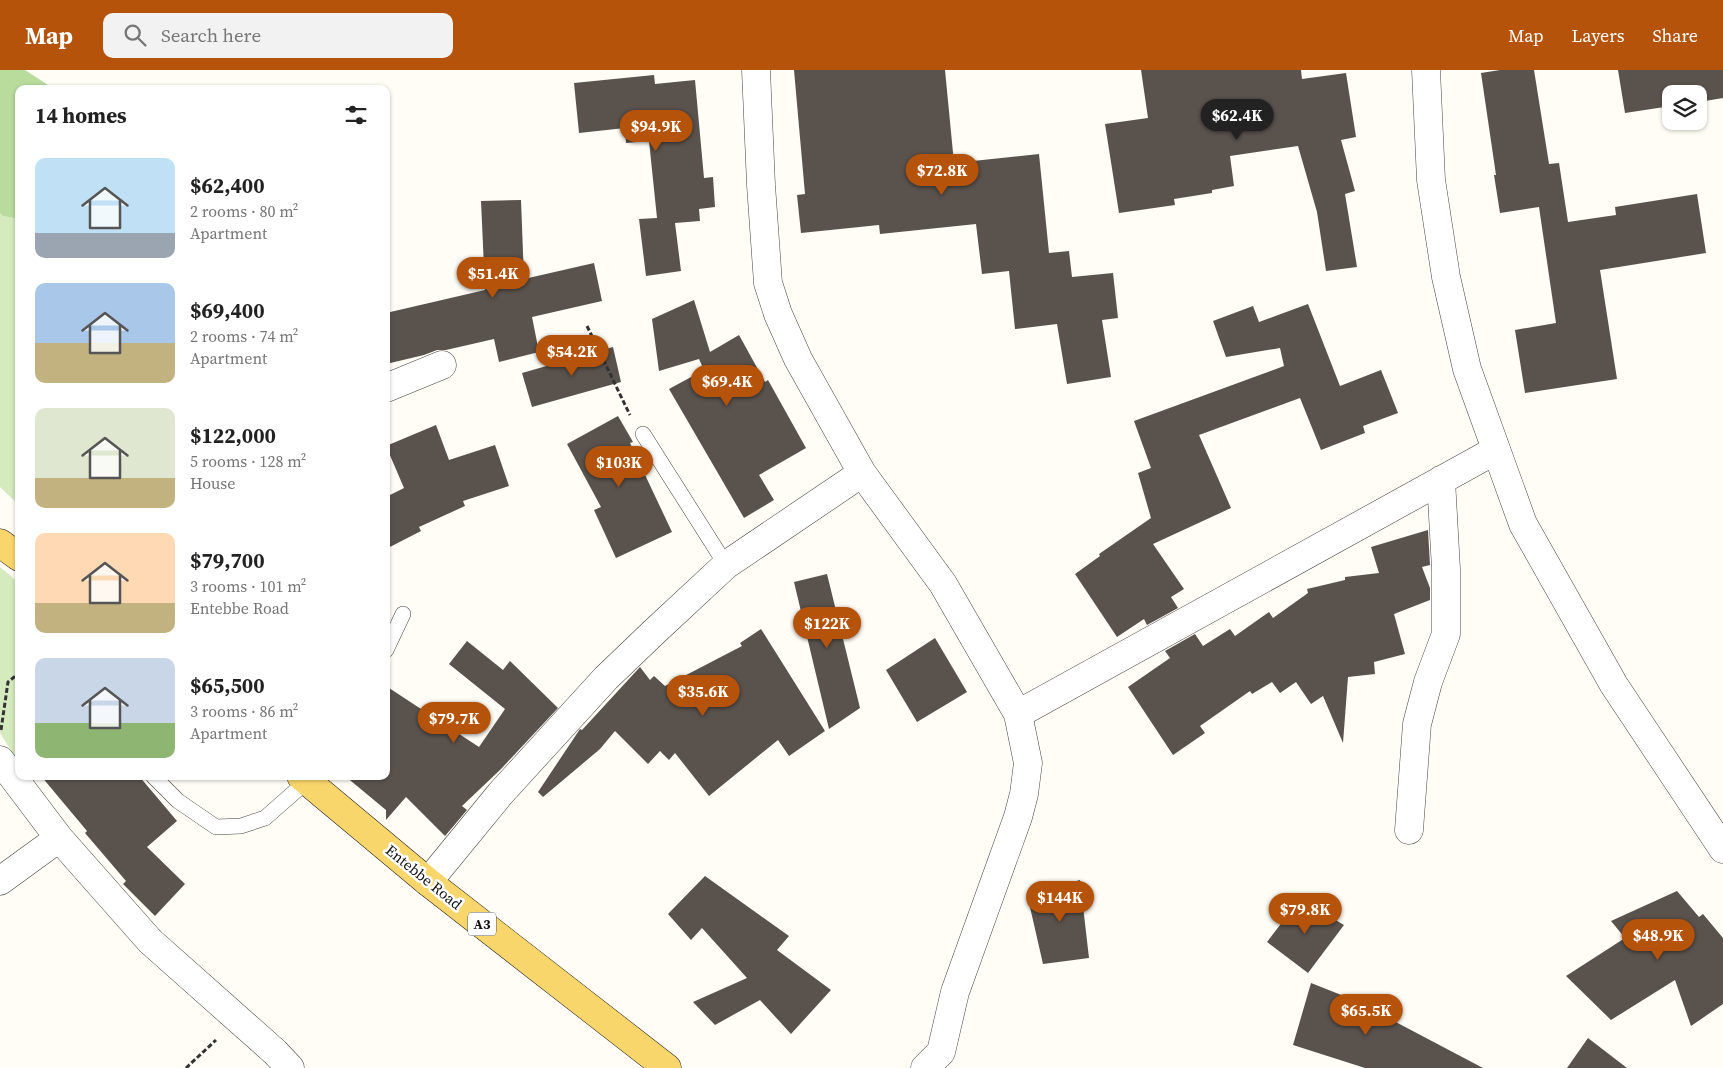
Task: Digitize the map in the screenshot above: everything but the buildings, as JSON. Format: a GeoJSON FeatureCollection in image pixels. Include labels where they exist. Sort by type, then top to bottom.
{"type":"FeatureCollection","features":[{"type":"Feature","properties":{"kind":"main road"},"geometry":{"type":"LineString","coordinates":[[0,543],[15,554]]}},
{"type":"Feature","properties":{"kind":"main road","name":"Entebbe Road"},"geometry":{"type":"LineString","coordinates":[[308,780],[428,882],[667,1068]]}},
{"type":"Feature","properties":{"kind":"street"},"geometry":{"type":"LineString","coordinates":[[756,70],[768,283],[778,314],[798,360],[862,473],[942,584],[1018,714],[1028,763],[1024,794],[1018,817],[954,992],[941,1052],[925,1068]]}},
{"type":"Feature","properties":{"kind":"street"},"geometry":{"type":"LineString","coordinates":[[1426,70],[1431,180],[1446,277],[1467,369],[1523,524],[1604,668],[1723,849]]}},
{"type":"Feature","properties":{"kind":"street"},"geometry":{"type":"LineString","coordinates":[[390,386],[442,365]]}},
{"type":"Feature","properties":{"kind":"street"},"geometry":{"type":"LineString","coordinates":[[1018,714],[1496,450]]}},
{"type":"Feature","properties":{"kind":"street"},"geometry":{"type":"LineString","coordinates":[[428,882],[500,794],[606,678],[726,565],[862,473]]}},
{"type":"Feature","properties":{"kind":"street"},"geometry":{"type":"LineString","coordinates":[[1409,830],[1417,724],[1428,682],[1446,634],[1446,569],[1440,480]]}},
{"type":"Feature","properties":{"kind":"street"},"geometry":{"type":"LineString","coordinates":[[0,760],[15,780]]}},
{"type":"Feature","properties":{"kind":"street"},"geometry":{"type":"LineString","coordinates":[[15,780],[59,838],[150,941],[275,1052],[290,1068]]}},
{"type":"Feature","properties":{"kind":"street"},"geometry":{"type":"LineString","coordinates":[[0,881],[59,838]]}},
{"type":"Feature","properties":{"kind":"lane"},"geometry":{"type":"LineString","coordinates":[[644,434],[726,565]]}},
{"type":"Feature","properties":{"kind":"lane"},"geometry":{"type":"LineString","coordinates":[[390,642],[403,614]]}},
{"type":"Feature","properties":{"kind":"lane"},"geometry":{"type":"LineString","coordinates":[[157,780],[178,801],[216,827],[241,826],[265,818],[304,780]]}},
{"type":"Feature","properties":{"kind":"path"},"geometry":{"type":"LineString","coordinates":[[587,326],[630,416],[644,434]]}},
{"type":"Feature","properties":{"kind":"path"},"geometry":{"type":"LineString","coordinates":[[1,731],[8,682],[15,676]]}},
{"type":"Feature","properties":{"kind":"path"},"geometry":{"type":"LineString","coordinates":[[186,1068],[238,1019]]}},
{"type":"Feature","properties":{"kind":"green space"},"geometry":{"type":"Polygon","coordinates":[[[0,70],[25,70],[48,85],[15,85],[15,218],[3,216],[0,213],[0,70]]]}},
{"type":"Feature","properties":{"kind":"green space"},"geometry":{"type":"Polygon","coordinates":[[[0,213],[3,216],[15,218],[15,501],[0,487],[0,213]]]}},
{"type":"Feature","properties":{"kind":"green space"},"geometry":{"type":"Polygon","coordinates":[[[0,567],[15,580],[15,757],[0,733],[0,567]]]}}]}
